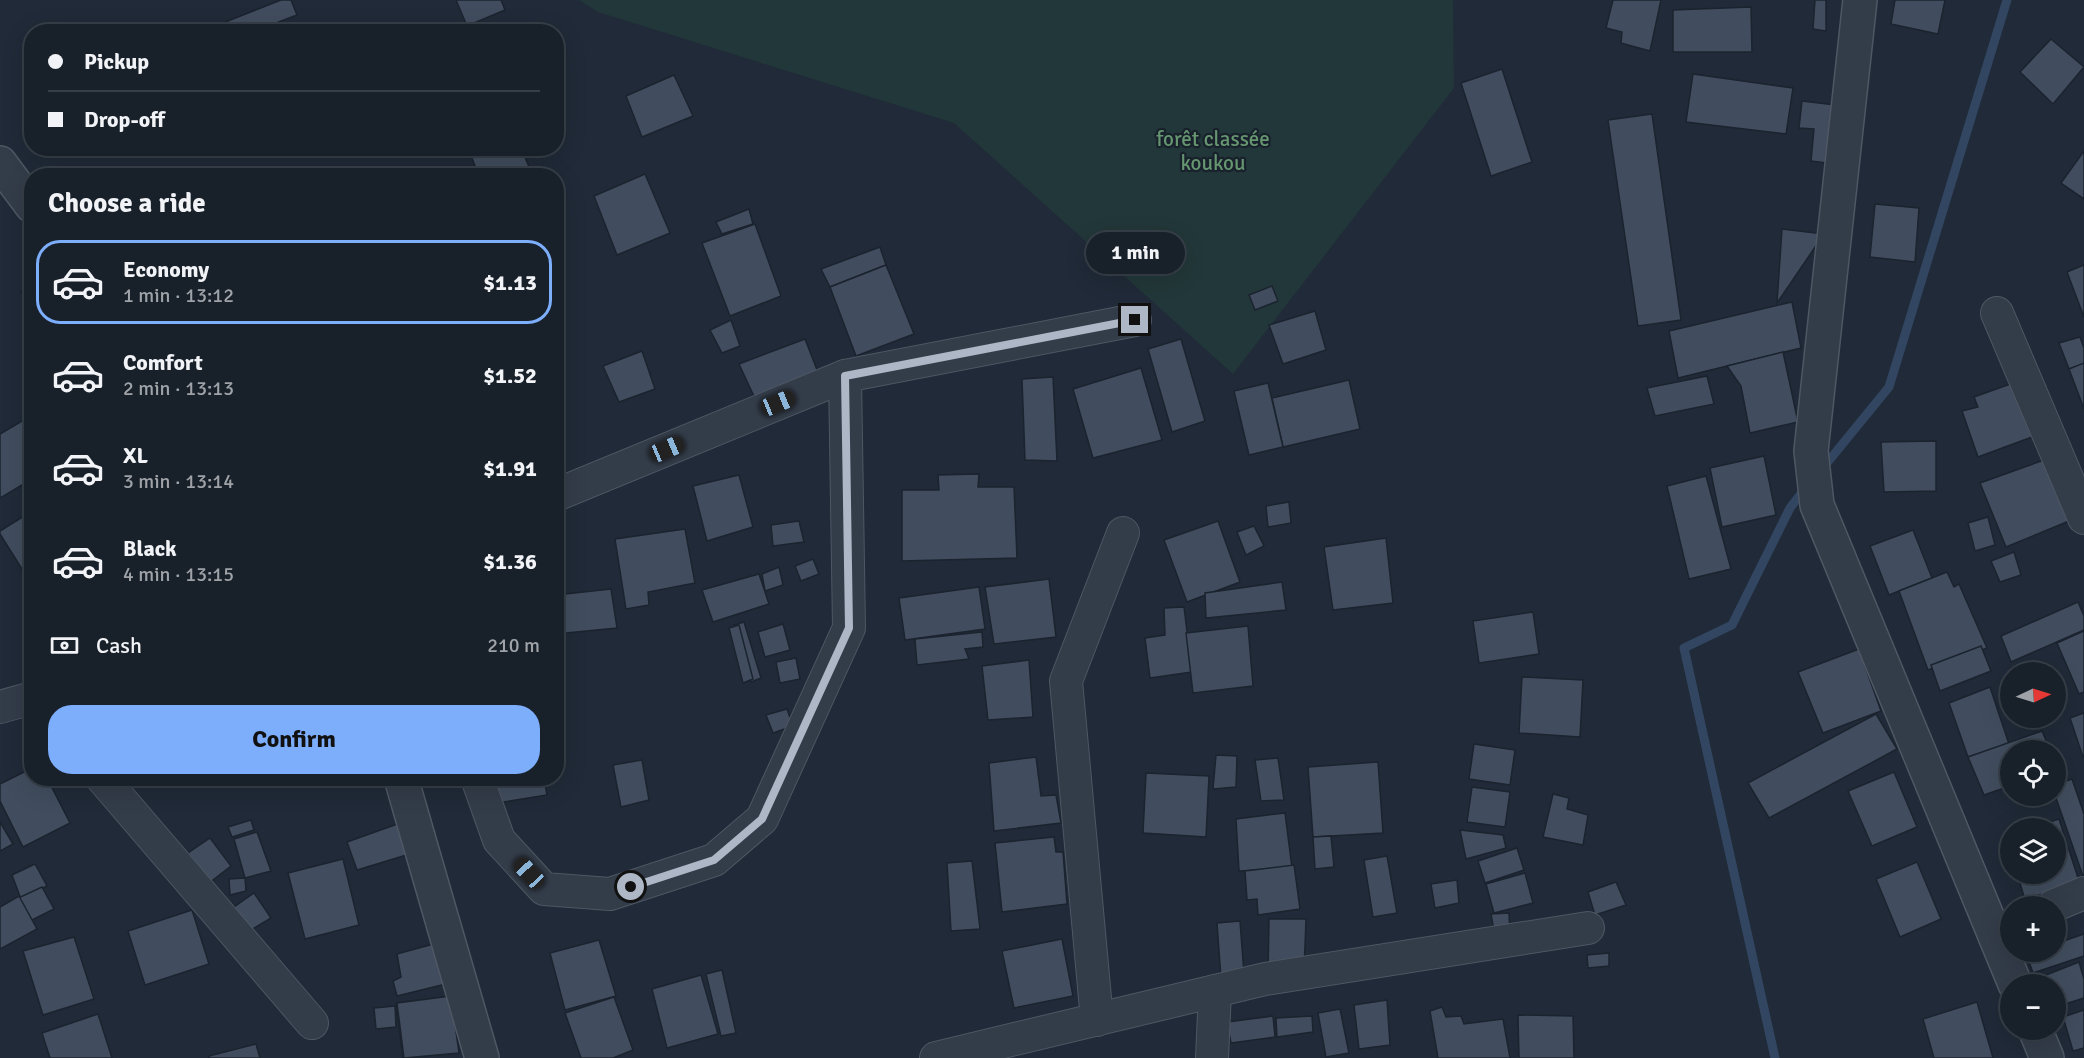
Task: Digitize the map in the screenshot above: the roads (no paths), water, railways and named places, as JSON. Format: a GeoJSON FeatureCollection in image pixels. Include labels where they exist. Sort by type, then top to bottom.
{"type":"FeatureCollection","features":[{"type":"Feature","properties":{"kind":"street"},"geometry":{"type":"LineString","coordinates":[[1860,0],[1811,451],[1816,505],[2000,926]]}},
{"type":"Feature","properties":{"kind":"street"},"geometry":{"type":"LineString","coordinates":[[0,163],[24,196]]}},
{"type":"Feature","properties":{"kind":"street"},"geometry":{"type":"LineString","coordinates":[[1997,313],[2084,518]]}},
{"type":"Feature","properties":{"kind":"street"},"geometry":{"type":"LineString","coordinates":[[564,492],[845,376],[1135,320]]}},
{"type":"Feature","properties":{"kind":"street"},"geometry":{"type":"LineString","coordinates":[[480,786],[499,840],[544,889],[610,894],[714,860],[762,819],[849,628],[845,376]]}},
{"type":"Feature","properties":{"kind":"street"},"geometry":{"type":"LineString","coordinates":[[1097,1020],[1066,681],[1123,533]]}},
{"type":"Feature","properties":{"kind":"street"},"geometry":{"type":"LineString","coordinates":[[0,707],[24,700]]}},
{"type":"Feature","properties":{"kind":"street"},"geometry":{"type":"LineString","coordinates":[[109,786],[312,1023]]}},
{"type":"Feature","properties":{"kind":"street"},"geometry":{"type":"LineString","coordinates":[[403,786],[482,1058]]}},
{"type":"Feature","properties":{"kind":"street"},"geometry":{"type":"LineString","coordinates":[[2066,901],[2084,893]]}},
{"type":"Feature","properties":{"kind":"street"},"geometry":{"type":"LineString","coordinates":[[936,1058],[1265,980],[1588,928]]}},
{"type":"Feature","properties":{"kind":"street"},"geometry":{"type":"LineString","coordinates":[[1212,1058],[1215,991]]}},
{"type":"Feature","properties":{"kind":"street"},"geometry":{"type":"LineString","coordinates":[[2040,1040],[2048,1058]]}},
{"type":"Feature","properties":{"kind":"waterway"},"geometry":{"type":"LineString","coordinates":[[1822,469],[1889,387],[2007,0]]}},
{"type":"Feature","properties":{"kind":"waterway"},"geometry":{"type":"LineString","coordinates":[[1775,1058],[1684,648],[1732,625],[1790,508],[1807,486]]}},
{"type":"Feature","properties":{"kind":"park label","name":"forêt classée koukou"},"geometry":{"type":"Point","coordinates":[1213,151]}}]}
